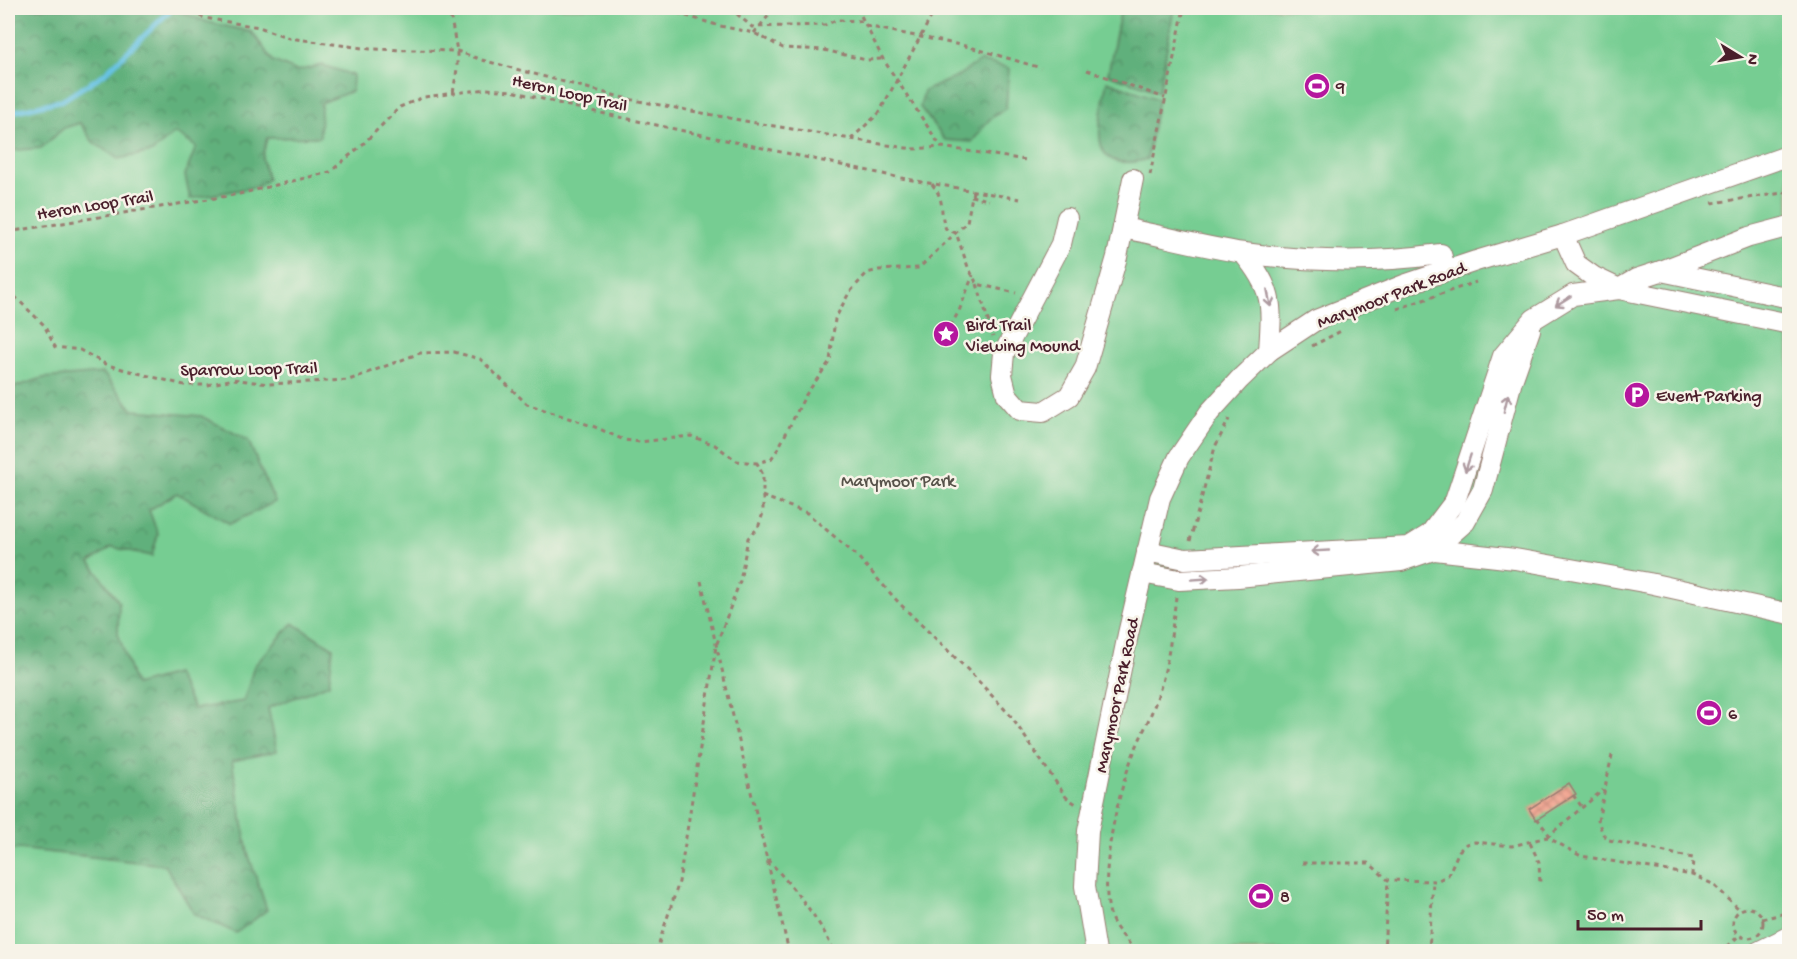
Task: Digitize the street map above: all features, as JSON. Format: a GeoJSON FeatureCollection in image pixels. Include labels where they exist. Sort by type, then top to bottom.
{"type":"FeatureCollection","features":[{"type":"Feature","properties":{"kind":"street","name":"Marymoor Park Road"},"geometry":{"type":"LineString","coordinates":[[1096,951],[1085,886],[1088,831],[1142,573],[1160,498],[1179,457],[1209,413],[1269,351],[1316,321],[1446,271],[1563,235],[1790,155]]}},
{"type":"Feature","properties":{"kind":"street"},"geometry":{"type":"LineString","coordinates":[[1067,218],[1061,244],[1005,352],[1002,375],[1007,395],[1020,410],[1043,412],[1068,396],[1085,368],[1123,228],[1141,181]]}},
{"type":"Feature","properties":{"kind":"street"},"geometry":{"type":"LineString","coordinates":[[1409,547],[1430,534],[1455,501],[1503,356],[1534,319],[1573,295],[1619,289],[1636,279],[1749,237],[1790,226]]}},
{"type":"Feature","properties":{"kind":"street"},"geometry":{"type":"LineString","coordinates":[[1123,228],[1243,253],[1304,260],[1407,259],[1441,254],[1446,271]]}},
{"type":"Feature","properties":{"kind":"street"},"geometry":{"type":"LineString","coordinates":[[1563,235],[1576,264],[1594,277],[1619,289],[1790,324]]}},
{"type":"Feature","properties":{"kind":"street"},"geometry":{"type":"LineString","coordinates":[[1243,253],[1259,272],[1269,291],[1272,313],[1269,351]]}},
{"type":"Feature","properties":{"kind":"street"},"geometry":{"type":"LineString","coordinates":[[1661,271],[1790,298]]}},
{"type":"Feature","properties":{"kind":"street"},"geometry":{"type":"LineString","coordinates":[[1142,573],[1179,580],[1238,577],[1401,561],[1433,550],[1465,522],[1483,490],[1512,381],[1534,319]]}},
{"type":"Feature","properties":{"kind":"street"},"geometry":{"type":"LineString","coordinates":[[1147,551],[1185,559],[1409,547],[1515,559],[1649,583],[1790,614]]}},
{"type":"Feature","properties":{"kind":"street"},"geometry":{"type":"LineString","coordinates":[[1758,951],[1790,936]]}},
{"type":"Feature","properties":{"kind":"path"},"geometry":{"type":"LineString","coordinates":[[183,8],[204,18],[259,27],[289,38],[370,49],[457,51],[482,60],[628,99],[745,121],[913,149],[941,147],[1026,160]]}},
{"type":"Feature","properties":{"kind":"path"},"geometry":{"type":"LineString","coordinates":[[453,93],[457,51],[449,8],[510,8]]}},
{"type":"Feature","properties":{"kind":"path"},"geometry":{"type":"LineString","coordinates":[[660,8],[720,26],[754,33],[783,48],[824,50],[866,60],[883,59]]}},
{"type":"Feature","properties":{"kind":"path"},"geometry":{"type":"LineString","coordinates":[[730,8],[752,27],[759,28],[825,25],[836,20],[863,21]]}},
{"type":"Feature","properties":{"kind":"path"},"geometry":{"type":"LineString","coordinates":[[754,33],[775,8]]}},
{"type":"Feature","properties":{"kind":"path"},"geometry":{"type":"LineString","coordinates":[[857,8],[883,59],[941,147]]}},
{"type":"Feature","properties":{"kind":"path"},"geometry":{"type":"LineString","coordinates":[[851,139],[879,113],[936,8]]}},
{"type":"Feature","properties":{"kind":"path"},"geometry":{"type":"LineString","coordinates":[[1141,181],[1165,98],[1184,8]]}},
{"type":"Feature","properties":{"kind":"path"},"geometry":{"type":"LineString","coordinates":[[866,26],[970,47],[1041,68]]}},
{"type":"Feature","properties":{"kind":"path"},"geometry":{"type":"LineString","coordinates":[[1087,70],[1165,98]]}},
{"type":"Feature","properties":{"kind":"path","name":"Heron Loop Trail"},"geometry":{"type":"LineString","coordinates":[[8,232],[239,194],[330,172],[362,145],[400,107],[424,97],[487,89],[512,92],[906,179],[1020,199]]}},
{"type":"Feature","properties":{"kind":"path"},"geometry":{"type":"LineString","coordinates":[[931,183],[942,199],[941,218],[946,229],[956,233],[977,284],[994,342]]}},
{"type":"Feature","properties":{"kind":"path"},"geometry":{"type":"LineString","coordinates":[[656,951],[679,882],[716,646],[740,581],[748,538],[758,528],[764,513],[763,475],[757,463],[771,459],[805,396],[830,361],[835,319],[849,293],[867,273],[879,270],[919,268],[967,222],[973,191]]}},
{"type":"Feature","properties":{"kind":"path"},"geometry":{"type":"LineString","coordinates":[[1707,204],[1790,192]]}},
{"type":"Feature","properties":{"kind":"path"},"geometry":{"type":"LineString","coordinates":[[971,196],[989,200]]}},
{"type":"Feature","properties":{"kind":"path"},"geometry":{"type":"LineString","coordinates":[[946,334],[959,311],[972,275]]}},
{"type":"Feature","properties":{"kind":"path"},"geometry":{"type":"LineString","coordinates":[[1391,311],[1476,281]]}},
{"type":"Feature","properties":{"kind":"path"},"geometry":{"type":"LineString","coordinates":[[977,284],[1009,291],[1029,303]]}},
{"type":"Feature","properties":{"kind":"path","name":"Sparrow Loop Trail"},"geometry":{"type":"LineString","coordinates":[[8,290],[44,325],[55,347],[80,350],[107,365],[184,385],[208,385],[233,379],[268,384],[349,380],[420,353],[454,352],[480,359],[527,404],[595,427],[624,440],[640,442],[691,436],[715,445],[737,461],[757,463]]}},
{"type":"Feature","properties":{"kind":"path"},"geometry":{"type":"LineString","coordinates":[[1305,350],[1349,327]]}},
{"type":"Feature","properties":{"kind":"path"},"geometry":{"type":"LineString","coordinates":[[1189,545],[1215,447],[1232,414]]}},
{"type":"Feature","properties":{"kind":"path"},"geometry":{"type":"LineString","coordinates":[[762,496],[807,513],[857,556],[900,604],[968,670],[1010,715],[1066,797],[1091,816]]}},
{"type":"Feature","properties":{"kind":"path"},"geometry":{"type":"LineString","coordinates":[[701,581],[789,951]]}},
{"type":"Feature","properties":{"kind":"path"},"geometry":{"type":"LineString","coordinates":[[1135,951],[1115,928],[1110,915],[1106,885],[1109,857],[1119,804],[1131,762],[1159,693],[1170,644],[1176,590]]}},
{"type":"Feature","properties":{"kind":"path"},"geometry":{"type":"LineString","coordinates":[[1612,755],[1598,821],[1603,834],[1609,840],[1693,858],[1692,875]]}},
{"type":"Feature","properties":{"kind":"path"},"geometry":{"type":"LineString","coordinates":[[1302,863],[1369,863],[1388,880],[1437,881],[1448,875],[1459,851],[1466,844],[1475,842],[1512,846],[1548,837],[1604,789]]}},
{"type":"Feature","properties":{"kind":"path"},"geometry":{"type":"LineString","coordinates":[[1574,795],[1582,807]]}},
{"type":"Feature","properties":{"kind":"path"},"geometry":{"type":"LineString","coordinates":[[1538,818],[1548,837],[1581,856],[1692,875],[1713,884],[1740,910]]}},
{"type":"Feature","properties":{"kind":"path"},"geometry":{"type":"LineString","coordinates":[[1530,843],[1539,862],[1540,884]]}},
{"type":"Feature","properties":{"kind":"path"},"geometry":{"type":"LineString","coordinates":[[766,857],[821,926],[834,951]]}},
{"type":"Feature","properties":{"kind":"path"},"geometry":{"type":"LineString","coordinates":[[1384,951],[1388,880]]}},
{"type":"Feature","properties":{"kind":"path"},"geometry":{"type":"LineString","coordinates":[[1429,951],[1433,881]]}},
{"type":"Feature","properties":{"kind":"path"},"geometry":{"type":"LineString","coordinates":[[1751,908],[1756,910],[1762,918],[1763,926],[1756,935],[1745,937],[1736,931],[1734,919],[1740,910],[1751,908]]}},
{"type":"Feature","properties":{"kind":"path"},"geometry":{"type":"LineString","coordinates":[[1762,918],[1790,912]]}},
{"type":"Feature","properties":{"kind":"path"},"geometry":{"type":"LineString","coordinates":[[1720,951],[1740,935]]}},
{"type":"Feature","properties":{"kind":"green space","name":"Marymoor Park"},"geometry":{"type":"Polygon","coordinates":[[[8,8],[1789,8],[1789,951],[8,951],[8,8]]]}},
{"type":"Feature","properties":{"kind":"green space"},"geometry":{"type":"Polygon","coordinates":[[[8,8],[176,8],[207,22],[252,32],[273,61],[297,71],[322,65],[353,75],[352,91],[321,103],[320,137],[267,138],[262,159],[268,179],[259,186],[190,199],[185,175],[196,147],[175,133],[152,152],[118,159],[93,142],[80,123],[64,128],[41,148],[8,151],[8,8]]]}},
{"type":"Feature","properties":{"kind":"green space"},"geometry":{"type":"Polygon","coordinates":[[[1121,8],[1174,8],[1159,92],[1108,74],[1121,8]]]}},
{"type":"Feature","properties":{"kind":"green space"},"geometry":{"type":"Polygon","coordinates":[[[980,61],[1009,68],[1006,108],[989,120],[972,142],[945,140],[920,107],[924,91],[956,77],[980,61]]]}},
{"type":"Feature","properties":{"kind":"green space"},"geometry":{"type":"Polygon","coordinates":[[[1107,81],[1158,99],[1147,159],[1127,162],[1113,160],[1104,153],[1100,141],[1100,128],[1107,81]]]}},
{"type":"Feature","properties":{"kind":"green space"},"geometry":{"type":"Polygon","coordinates":[[[103,373],[133,410],[201,416],[248,440],[275,502],[230,524],[177,493],[149,510],[158,534],[152,556],[112,547],[90,562],[119,602],[118,633],[135,685],[176,674],[194,709],[244,701],[254,666],[293,623],[333,648],[329,684],[268,708],[277,751],[232,761],[248,853],[267,910],[236,933],[194,914],[165,865],[19,849],[8,851],[8,389],[43,378],[103,373]]]}},
{"type":"Feature","properties":{"kind":"building"},"geometry":{"type":"Polygon","coordinates":[[[1569,783],[1576,794],[1536,820],[1529,809],[1569,783]]]}},
{"type":"Feature","properties":{"kind":"waterway"},"geometry":{"type":"LineString","coordinates":[[8,113],[63,100],[104,74],[173,8]]}},
{"type":"Feature","properties":{"kind":"place","name":"9"},"geometry":{"type":"Point","coordinates":[1317,86]}},
{"type":"Feature","properties":{"kind":"place","name":"Bird Trail Viewing Mound"},"geometry":{"type":"Point","coordinates":[946,334]}},
{"type":"Feature","properties":{"kind":"place","name":"Event Parking"},"geometry":{"type":"Point","coordinates":[1637,395]}},
{"type":"Feature","properties":{"kind":"place","name":"6"},"geometry":{"type":"Point","coordinates":[1709,713]}},
{"type":"Feature","properties":{"kind":"place","name":"8"},"geometry":{"type":"Point","coordinates":[1261,896]}}]}
